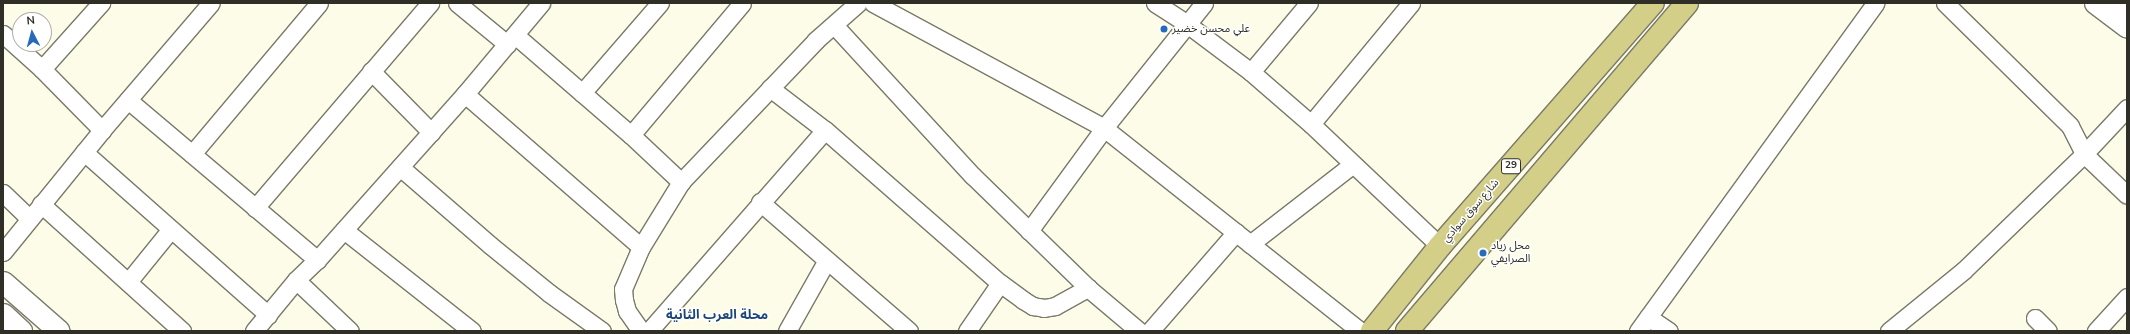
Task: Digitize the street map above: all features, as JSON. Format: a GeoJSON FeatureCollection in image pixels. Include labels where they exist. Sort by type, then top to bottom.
{"type":"FeatureCollection","features":[{"type":"Feature","properties":{"kind":"main road","name":"شارع سوق سوادي"},"geometry":{"type":"LineString","coordinates":[[1372,331],[1440,246],[1653,3]]}},
{"type":"Feature","properties":{"kind":"main road","name":"29"},"geometry":{"type":"LineString","coordinates":[[1407,331],[1687,3]]}},
{"type":"Feature","properties":{"kind":"main road"},"geometry":{"type":"LineString","coordinates":[[2096,3],[2127,26]]}},
{"type":"Feature","properties":{"kind":"street"},"geometry":{"type":"LineString","coordinates":[[42,69],[101,3]]}},
{"type":"Feature","properties":{"kind":"street"},"geometry":{"type":"LineString","coordinates":[[3,252],[102,130],[211,3]]}},
{"type":"Feature","properties":{"kind":"street"},"geometry":{"type":"LineString","coordinates":[[192,154],[319,3]]}},
{"type":"Feature","properties":{"kind":"street"},"geometry":{"type":"LineString","coordinates":[[255,208],[430,3]]}},
{"type":"Feature","properties":{"kind":"street"},"geometry":{"type":"LineString","coordinates":[[457,3],[511,40],[582,93],[631,135],[681,182]]}},
{"type":"Feature","properties":{"kind":"street"},"geometry":{"type":"LineString","coordinates":[[254,331],[296,280],[317,260],[465,94],[541,3]]}},
{"type":"Feature","properties":{"kind":"street"},"geometry":{"type":"LineString","coordinates":[[582,93],[660,3]]}},
{"type":"Feature","properties":{"kind":"street"},"geometry":{"type":"LineString","coordinates":[[631,135],[742,3]]}},
{"type":"Feature","properties":{"kind":"street"},"geometry":{"type":"LineString","coordinates":[[641,331],[627,311],[624,300],[624,289],[641,247],[681,182],[770,88],[858,3]]}},
{"type":"Feature","properties":{"kind":"street"},"geometry":{"type":"LineString","coordinates":[[1155,3],[1187,24],[1251,72],[1311,124],[1440,246]]}},
{"type":"Feature","properties":{"kind":"street"},"geometry":{"type":"LineString","coordinates":[[1029,231],[1104,128],[1204,3]]}},
{"type":"Feature","properties":{"kind":"street"},"geometry":{"type":"LineString","coordinates":[[1251,72],[1309,3]]}},
{"type":"Feature","properties":{"kind":"street"},"geometry":{"type":"LineString","coordinates":[[1311,124],[1411,3]]}},
{"type":"Feature","properties":{"kind":"street"},"geometry":{"type":"LineString","coordinates":[[1638,331],[1875,3]]}},
{"type":"Feature","properties":{"kind":"street"},"geometry":{"type":"LineString","coordinates":[[1945,3],[2070,126],[2084,154],[2127,195]]}},
{"type":"Feature","properties":{"kind":"street"},"geometry":{"type":"LineString","coordinates":[[882,5],[1104,128],[1360,331]]}},
{"type":"Feature","properties":{"kind":"street"},"geometry":{"type":"LineString","coordinates":[[834,25],[973,176],[1088,288],[1151,330],[1236,232]]}},
{"type":"Feature","properties":{"kind":"street"},"geometry":{"type":"LineString","coordinates":[[3,34],[42,69],[102,130]]}},
{"type":"Feature","properties":{"kind":"street"},"geometry":{"type":"LineString","coordinates":[[371,71],[431,132]]}},
{"type":"Feature","properties":{"kind":"street"},"geometry":{"type":"LineString","coordinates":[[770,88],[825,130],[1000,283],[1033,306],[1044,308],[1056,306],[1088,288]]}},
{"type":"Feature","properties":{"kind":"street"},"geometry":{"type":"LineString","coordinates":[[465,94],[641,247]]}},
{"type":"Feature","properties":{"kind":"street"},"geometry":{"type":"LineString","coordinates":[[128,100],[317,260]]}},
{"type":"Feature","properties":{"kind":"street"},"geometry":{"type":"LineString","coordinates":[[1889,331],[1964,270],[2084,154],[2127,108]]}},
{"type":"Feature","properties":{"kind":"street"},"geometry":{"type":"LineString","coordinates":[[648,331],[825,130]]}},
{"type":"Feature","properties":{"kind":"street"},"geometry":{"type":"LineString","coordinates":[[84,152],[268,315]]}},
{"type":"Feature","properties":{"kind":"street"},"geometry":{"type":"LineString","coordinates":[[1250,244],[1353,164]]}},
{"type":"Feature","properties":{"kind":"street"},"geometry":{"type":"LineString","coordinates":[[400,167],[538,284],[602,331]]}},
{"type":"Feature","properties":{"kind":"street"},"geometry":{"type":"LineString","coordinates":[[3,193],[30,219]]}},
{"type":"Feature","properties":{"kind":"street"},"geometry":{"type":"LineString","coordinates":[[760,202],[910,331]]}},
{"type":"Feature","properties":{"kind":"street"},"geometry":{"type":"LineString","coordinates":[[41,204],[182,331]]}},
{"type":"Feature","properties":{"kind":"street"},"geometry":{"type":"LineString","coordinates":[[128,282],[171,230]]}},
{"type":"Feature","properties":{"kind":"street"},"geometry":{"type":"LineString","coordinates":[[344,230],[472,331]]}},
{"type":"Feature","properties":{"kind":"street"},"geometry":{"type":"LineString","coordinates":[[787,331],[827,260]]}},
{"type":"Feature","properties":{"kind":"street"},"geometry":{"type":"LineString","coordinates":[[296,280],[350,331]]}},
{"type":"Feature","properties":{"kind":"street"},"geometry":{"type":"LineString","coordinates":[[3,282],[59,331]]}},
{"type":"Feature","properties":{"kind":"street"},"geometry":{"type":"LineString","coordinates":[[967,331],[1000,283]]}},
{"type":"Feature","properties":{"kind":"street"},"geometry":{"type":"LineString","coordinates":[[2096,331],[2127,297]]}},
{"type":"Feature","properties":{"kind":"street"},"geometry":{"type":"LineString","coordinates":[[3,314],[21,331]]}},
{"type":"Feature","properties":{"kind":"street"},"geometry":{"type":"LineString","coordinates":[[1648,317],[1669,331]]}},
{"type":"Feature","properties":{"kind":"street"},"geometry":{"type":"LineString","coordinates":[[2035,318],[2048,331]]}},
{"type":"Feature","properties":{"kind":"place","name":"علي محسن خضير"},"geometry":{"type":"Point","coordinates":[1164,29]}},
{"type":"Feature","properties":{"kind":"place","name":"محل زياد الصرايفي"},"geometry":{"type":"Point","coordinates":[1483,253]}},
{"type":"Feature","properties":{"kind":"district","name":"محلة العرب الثانية"},"geometry":{"type":"Point","coordinates":[717,315]}}]}
